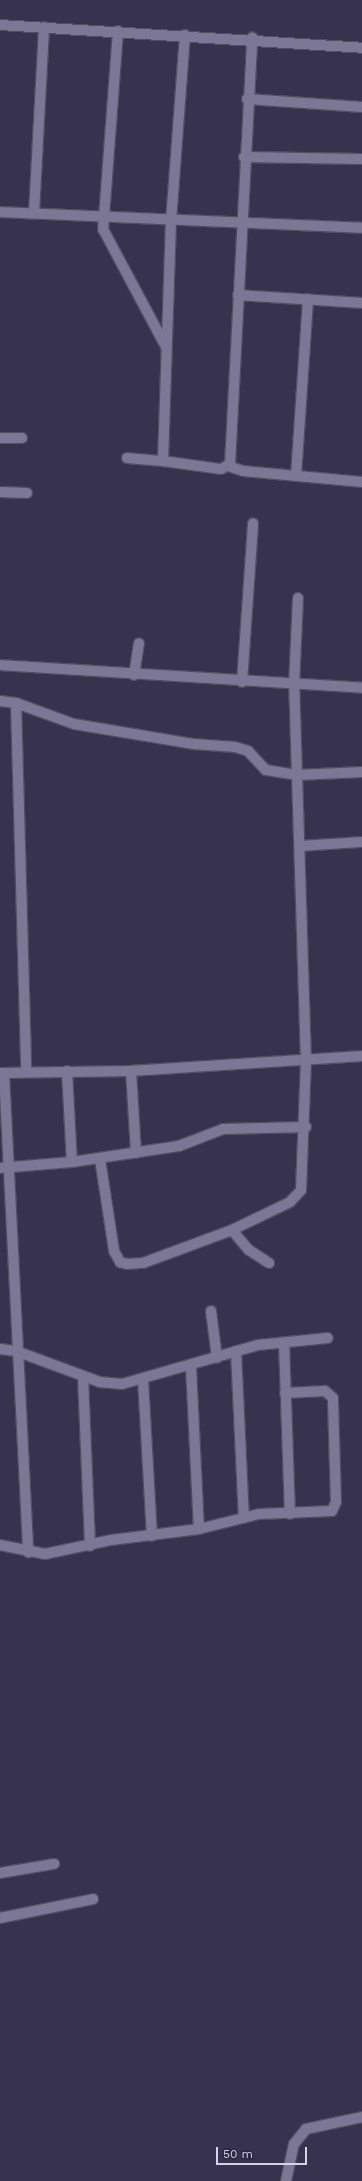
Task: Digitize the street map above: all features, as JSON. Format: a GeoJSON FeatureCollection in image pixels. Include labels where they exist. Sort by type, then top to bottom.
{"type":"FeatureCollection","features":[{"type":"Feature","properties":{"kind":"street"},"geometry":{"type":"LineString","coordinates":[[0,25],[252,38],[362,48]]}},
{"type":"Feature","properties":{"kind":"street"},"geometry":{"type":"LineString","coordinates":[[34,213],[44,28]]}},
{"type":"Feature","properties":{"kind":"street"},"geometry":{"type":"LineString","coordinates":[[118,31],[103,228],[166,347]]}},
{"type":"Feature","properties":{"kind":"street"},"geometry":{"type":"LineString","coordinates":[[163,461],[171,220],[186,35]]}},
{"type":"Feature","properties":{"kind":"street"},"geometry":{"type":"LineString","coordinates":[[228,466],[242,224],[247,99],[252,38]]}},
{"type":"Feature","properties":{"kind":"street"},"geometry":{"type":"LineString","coordinates":[[247,99],[362,107]]}},
{"type":"Feature","properties":{"kind":"street"},"geometry":{"type":"LineString","coordinates":[[244,157],[362,159]]}},
{"type":"Feature","properties":{"kind":"street"},"geometry":{"type":"LineString","coordinates":[[0,212],[242,224],[362,228]]}},
{"type":"Feature","properties":{"kind":"street"},"geometry":{"type":"LineString","coordinates":[[238,295],[362,303]]}},
{"type":"Feature","properties":{"kind":"street"},"geometry":{"type":"LineString","coordinates":[[296,476],[308,299]]}},
{"type":"Feature","properties":{"kind":"street"},"geometry":{"type":"LineString","coordinates":[[0,438],[22,438]]}},
{"type":"Feature","properties":{"kind":"street"},"geometry":{"type":"LineString","coordinates":[[126,458],[163,461],[221,469],[228,466],[243,471],[362,482]]}},
{"type":"Feature","properties":{"kind":"street"},"geometry":{"type":"LineString","coordinates":[[0,492],[28,493]]}},
{"type":"Feature","properties":{"kind":"street"},"geometry":{"type":"LineString","coordinates":[[242,682],[253,523]]}},
{"type":"Feature","properties":{"kind":"street"},"geometry":{"type":"LineString","coordinates":[[100,1159],[114,1251],[120,1262],[143,1263],[232,1230],[297,1197],[301,1190],[306,1127],[306,1061],[301,846],[294,686],[298,598]]}},
{"type":"Feature","properties":{"kind":"street"},"geometry":{"type":"LineString","coordinates":[[134,675],[139,642]]}},
{"type":"Feature","properties":{"kind":"street"},"geometry":{"type":"LineString","coordinates":[[0,666],[294,686],[362,688]]}},
{"type":"Feature","properties":{"kind":"street"},"geometry":{"type":"LineString","coordinates":[[0,701],[16,702],[74,724],[194,744],[235,747],[248,752],[266,770],[297,775],[362,772]]}},
{"type":"Feature","properties":{"kind":"street"},"geometry":{"type":"LineString","coordinates":[[16,702],[26,1072]]}},
{"type":"Feature","properties":{"kind":"street"},"geometry":{"type":"LineString","coordinates":[[301,846],[362,842]]}},
{"type":"Feature","properties":{"kind":"street"},"geometry":{"type":"LineString","coordinates":[[28,1552],[4,1168],[2,1073],[131,1071],[306,1061],[362,1056]]}},
{"type":"Feature","properties":{"kind":"street"},"geometry":{"type":"LineString","coordinates":[[67,1071],[72,1162]]}},
{"type":"Feature","properties":{"kind":"street"},"geometry":{"type":"LineString","coordinates":[[131,1071],[136,1153]]}},
{"type":"Feature","properties":{"kind":"street"},"geometry":{"type":"LineString","coordinates":[[4,1168],[100,1159],[189,1144],[223,1129],[306,1127]]}},
{"type":"Feature","properties":{"kind":"street"},"geometry":{"type":"LineString","coordinates":[[232,1230],[249,1250],[269,1263]]}},
{"type":"Feature","properties":{"kind":"street"},"geometry":{"type":"LineString","coordinates":[[211,1312],[217,1358]]}},
{"type":"Feature","properties":{"kind":"street"},"geometry":{"type":"LineString","coordinates":[[0,1349],[16,1351],[83,1377],[113,1384],[143,1380],[191,1367],[236,1351],[284,1343],[328,1338]]}},
{"type":"Feature","properties":{"kind":"street"},"geometry":{"type":"LineString","coordinates":[[284,1343],[290,1514]]}},
{"type":"Feature","properties":{"kind":"street"},"geometry":{"type":"LineString","coordinates":[[236,1351],[244,1518]]}},
{"type":"Feature","properties":{"kind":"street"},"geometry":{"type":"LineString","coordinates":[[191,1367],[199,1529]]}},
{"type":"Feature","properties":{"kind":"street"},"geometry":{"type":"LineString","coordinates":[[83,1377],[90,1546]]}},
{"type":"Feature","properties":{"kind":"street"},"geometry":{"type":"LineString","coordinates":[[143,1380],[152,1536]]}},
{"type":"Feature","properties":{"kind":"street"},"geometry":{"type":"LineString","coordinates":[[0,1545],[28,1552],[44,1554],[199,1529],[244,1518],[290,1514],[328,1513],[336,1507],[333,1398],[325,1391],[285,1393]]}},
{"type":"Feature","properties":{"kind":"street"},"geometry":{"type":"LineString","coordinates":[[0,1873],[54,1864]]}},
{"type":"Feature","properties":{"kind":"street"},"geometry":{"type":"LineString","coordinates":[[0,1918],[93,1899]]}},
{"type":"Feature","properties":{"kind":"street"},"geometry":{"type":"LineString","coordinates":[[286,2181],[294,2144],[306,2129],[362,2117]]}}]}
